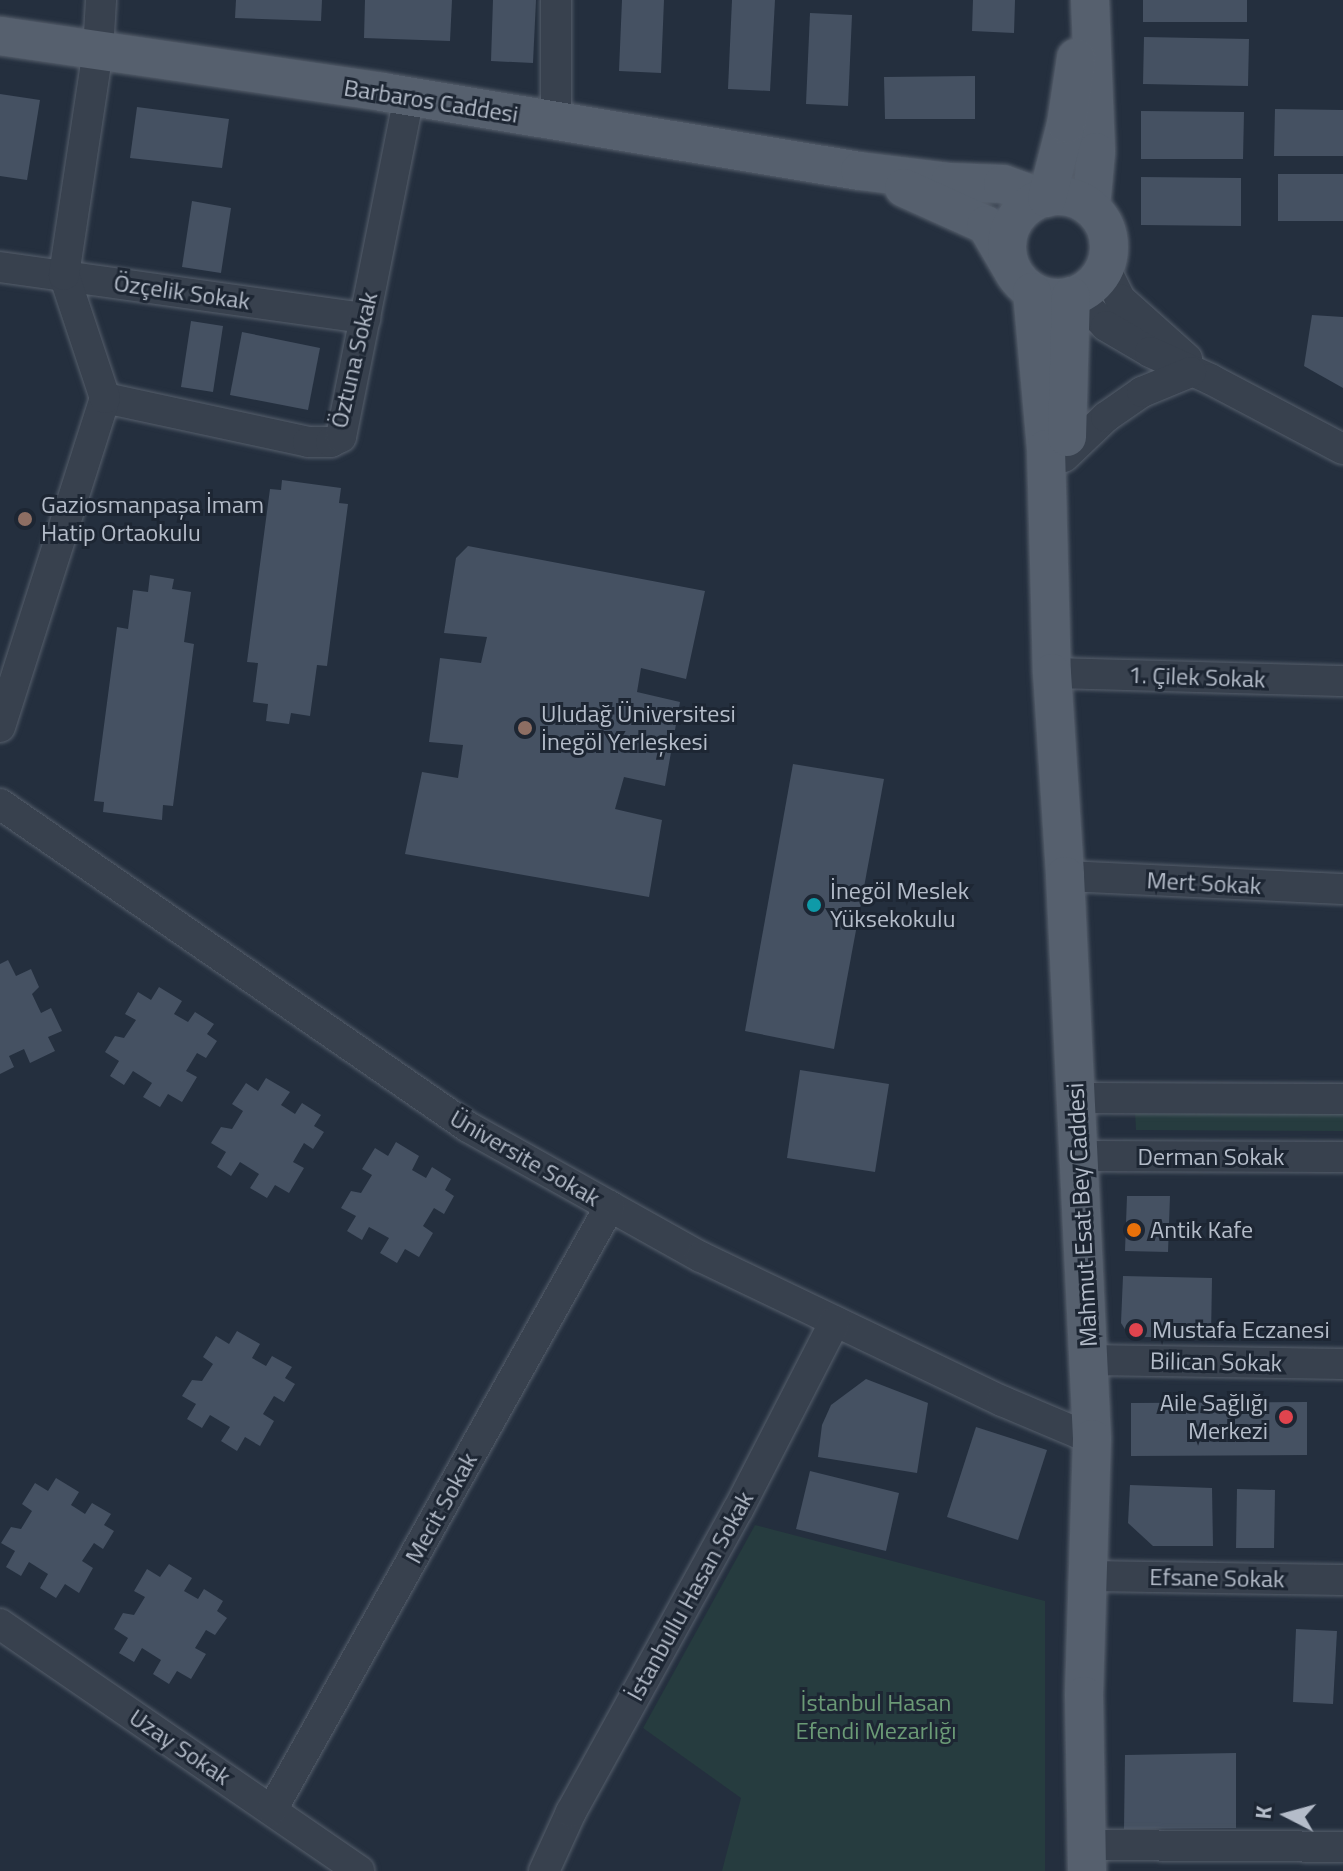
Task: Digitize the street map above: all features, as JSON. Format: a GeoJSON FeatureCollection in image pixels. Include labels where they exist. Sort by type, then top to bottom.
{"type":"FeatureCollection","features":[{"type":"Feature","properties":{"kind":"main road"},"geometry":{"type":"LineString","coordinates":[[1048,559],[1044,404],[1021,279],[1008,233],[1021,212],[1044,198],[1066,124],[1082,0]]}},
{"type":"Feature","properties":{"kind":"main road"},"geometry":{"type":"LineString","coordinates":[[1090,0],[1096,152],[1091,208]]}},
{"type":"Feature","properties":{"kind":"main road","name":"Barbaros Caddesi"},"geometry":{"type":"LineString","coordinates":[[0,36],[409,96],[860,171]]}},
{"type":"Feature","properties":{"kind":"main road"},"geometry":{"type":"LineString","coordinates":[[860,171],[950,182],[1003,184],[1044,198],[1076,199],[1091,208],[1108,235],[1105,268],[1088,289],[1074,296],[1046,298],[1021,279],[986,225],[860,171]]}},
{"type":"Feature","properties":{"kind":"main road"},"geometry":{"type":"LineString","coordinates":[[1048,559],[1068,429],[1074,296]]}},
{"type":"Feature","properties":{"kind":"main road","name":"Mahmut Esat Bey Caddesi"},"geometry":{"type":"LineString","coordinates":[[1048,559],[1092,1439],[1084,1696],[1087,1858]]}},
{"type":"Feature","properties":{"kind":"street"},"geometry":{"type":"LineString","coordinates":[[0,727],[105,398],[64,275],[98,51],[101,0]]}},
{"type":"Feature","properties":{"kind":"street"},"geometry":{"type":"LineString","coordinates":[[556,0],[556,121]]}},
{"type":"Feature","properties":{"kind":"street","name":"Öztuna Sokak"},"geometry":{"type":"LineString","coordinates":[[105,398],[308,442],[331,442],[341,437],[409,96]]}},
{"type":"Feature","properties":{"kind":"street","name":"Özçelik Sokak"},"geometry":{"type":"LineString","coordinates":[[0,267],[365,318]]}},
{"type":"Feature","properties":{"kind":"street"},"geometry":{"type":"LineString","coordinates":[[1105,268],[1120,299],[1200,376]]}},
{"type":"Feature","properties":{"kind":"street"},"geometry":{"type":"LineString","coordinates":[[1074,296],[1106,326],[1343,449]]}},
{"type":"Feature","properties":{"kind":"street"},"geometry":{"type":"LineString","coordinates":[[1064,457],[1106,417],[1142,392],[1200,376]]}},
{"type":"Feature","properties":{"kind":"street","name":"1. Çilek Sokak"},"geometry":{"type":"LineString","coordinates":[[1052,673],[1343,681]]}},
{"type":"Feature","properties":{"kind":"street","name":"Üniversite Sokak"},"geometry":{"type":"LineString","coordinates":[[0,804],[468,1127],[701,1257],[1092,1439]]}},
{"type":"Feature","properties":{"kind":"street","name":"Mert Sokak"},"geometry":{"type":"LineString","coordinates":[[1065,876],[1343,889]]}},
{"type":"Feature","properties":{"kind":"street"},"geometry":{"type":"LineString","coordinates":[[1075,1098],[1343,1099]]}},
{"type":"Feature","properties":{"kind":"street","name":"Derman Sokak"},"geometry":{"type":"LineString","coordinates":[[1079,1156],[1343,1157]]}},
{"type":"Feature","properties":{"kind":"street","name":"Mecit Sokak"},"geometry":{"type":"LineString","coordinates":[[272,1810],[610,1206]]}},
{"type":"Feature","properties":{"kind":"street","name":"İstanbullu Hasan Sokak"},"geometry":{"type":"LineString","coordinates":[[544,1871],[571,1812],[738,1510],[835,1321]]}},
{"type":"Feature","properties":{"kind":"street","name":"Bilican Sokak"},"geometry":{"type":"LineString","coordinates":[[1089,1360],[1343,1364]]}},
{"type":"Feature","properties":{"kind":"street","name":"Efsane Sokak"},"geometry":{"type":"LineString","coordinates":[[1090,1576],[1343,1580]]}},
{"type":"Feature","properties":{"kind":"street","name":"Uzay Sokak"},"geometry":{"type":"LineString","coordinates":[[0,1624],[359,1871]]}},
{"type":"Feature","properties":{"kind":"street"},"geometry":{"type":"LineString","coordinates":[[1087,1858],[1343,1847]]}},
{"type":"Feature","properties":{"kind":"green space"},"geometry":{"type":"Polygon","coordinates":[[[1135,1111],[1343,1112],[1343,1131],[1136,1130],[1135,1111]]]}},
{"type":"Feature","properties":{"kind":"green space","name":"İstanbul Hasan Efendi Mezarlığı"},"geometry":{"type":"Polygon","coordinates":[[[755,1525],[1045,1601],[1045,1871],[722,1871],[741,1798],[643,1728],[755,1525]]]}},
{"type":"Feature","properties":{"kind":"building"},"geometry":{"type":"Polygon","coordinates":[[[236,0],[322,0],[321,21],[235,18],[236,0]]]}},
{"type":"Feature","properties":{"kind":"building"},"geometry":{"type":"Polygon","coordinates":[[[365,0],[452,0],[450,41],[364,38],[365,0]]]}},
{"type":"Feature","properties":{"kind":"building"},"geometry":{"type":"Polygon","coordinates":[[[493,0],[536,0],[533,63],[491,61],[493,0]]]}},
{"type":"Feature","properties":{"kind":"building"},"geometry":{"type":"Polygon","coordinates":[[[622,0],[664,0],[661,73],[619,71],[622,0]]]}},
{"type":"Feature","properties":{"kind":"building"},"geometry":{"type":"Polygon","coordinates":[[[732,0],[775,0],[770,91],[728,89],[732,0]]]}},
{"type":"Feature","properties":{"kind":"building"},"geometry":{"type":"Polygon","coordinates":[[[973,0],[1015,0],[1014,33],[972,31],[973,0]]]}},
{"type":"Feature","properties":{"kind":"building"},"geometry":{"type":"Polygon","coordinates":[[[1143,0],[1247,0],[1247,22],[1143,22],[1143,0]]]}},
{"type":"Feature","properties":{"kind":"building"},"geometry":{"type":"Polygon","coordinates":[[[810,13],[852,15],[848,106],[806,104],[810,13]]]}},
{"type":"Feature","properties":{"kind":"building"},"geometry":{"type":"Polygon","coordinates":[[[1144,37],[1249,39],[1248,86],[1143,84],[1144,37]]]}},
{"type":"Feature","properties":{"kind":"building"},"geometry":{"type":"Polygon","coordinates":[[[975,76],[975,119],[885,119],[884,77],[975,76]]]}},
{"type":"Feature","properties":{"kind":"building"},"geometry":{"type":"Polygon","coordinates":[[[0,94],[40,100],[27,180],[0,176],[0,94]]]}},
{"type":"Feature","properties":{"kind":"building"},"geometry":{"type":"Polygon","coordinates":[[[137,107],[229,119],[222,168],[130,158],[137,107]]]}},
{"type":"Feature","properties":{"kind":"building"},"geometry":{"type":"Polygon","coordinates":[[[1275,109],[1343,110],[1343,156],[1274,156],[1275,109]]]}},
{"type":"Feature","properties":{"kind":"building"},"geometry":{"type":"Polygon","coordinates":[[[1141,111],[1244,112],[1243,159],[1141,159],[1141,111]]]}},
{"type":"Feature","properties":{"kind":"building"},"geometry":{"type":"Polygon","coordinates":[[[1278,174],[1343,174],[1343,221],[1278,221],[1278,174]]]}},
{"type":"Feature","properties":{"kind":"building"},"geometry":{"type":"Polygon","coordinates":[[[1141,177],[1241,178],[1241,226],[1141,225],[1141,177]]]}},
{"type":"Feature","properties":{"kind":"building"},"geometry":{"type":"Polygon","coordinates":[[[192,201],[231,208],[221,273],[182,267],[192,201]]]}},
{"type":"Feature","properties":{"kind":"building"},"geometry":{"type":"Polygon","coordinates":[[[1312,315],[1343,317],[1343,388],[1304,366],[1312,315]]]}},
{"type":"Feature","properties":{"kind":"building"},"geometry":{"type":"Polygon","coordinates":[[[191,321],[223,326],[213,392],[181,387],[191,321]]]}},
{"type":"Feature","properties":{"kind":"building"},"geometry":{"type":"Polygon","coordinates":[[[242,332],[320,348],[308,410],[230,395],[242,332]]]}},
{"type":"Feature","properties":{"kind":"building"},"geometry":{"type":"Polygon","coordinates":[[[282,480],[341,488],[339,503],[348,504],[327,666],[317,665],[310,716],[291,713],[289,724],[266,721],[268,704],[253,702],[258,663],[247,662],[270,489],[281,490],[282,480]]]}},
{"type":"Feature","properties":{"kind":"building"},"geometry":{"type":"Polygon","coordinates":[[[468,546],[705,591],[686,679],[641,668],[637,692],[680,702],[665,786],[624,777],[615,809],[662,820],[649,897],[405,854],[422,772],[458,778],[463,745],[429,742],[440,658],[481,663],[487,637],[444,633],[456,558],[468,546]]]}},
{"type":"Feature","properties":{"kind":"building"},"geometry":{"type":"Polygon","coordinates":[[[150,575],[174,579],[172,589],[191,592],[184,642],[194,644],[173,806],[163,805],[162,820],[103,812],[104,802],[94,801],[117,627],[128,629],[133,590],[148,592],[150,575]]]}},
{"type":"Feature","properties":{"kind":"building","name":"İnegöl Meslek Yüksekokulu"},"geometry":{"type":"Polygon","coordinates":[[[793,764],[884,779],[834,1049],[745,1031],[793,764]]]}},
{"type":"Feature","properties":{"kind":"building"},"geometry":{"type":"Polygon","coordinates":[[[8,960],[16,976],[31,969],[39,987],[32,994],[41,1013],[51,1008],[62,1031],[48,1037],[55,1051],[30,1063],[24,1049],[9,1056],[14,1067],[0,1074],[0,964],[8,960]]]}},
{"type":"Feature","properties":{"kind":"building"},"geometry":{"type":"Polygon","coordinates":[[[159,987],[182,1001],[174,1014],[188,1022],[195,1012],[214,1024],[207,1034],[217,1041],[206,1058],[197,1053],[186,1071],[197,1077],[182,1102],[168,1094],[160,1107],[143,1097],[152,1083],[133,1071],[124,1085],[110,1076],[119,1061],[105,1052],[115,1036],[124,1038],[136,1020],[125,1014],[138,992],[151,1000],[159,987]]]}},
{"type":"Feature","properties":{"kind":"building"},"geometry":{"type":"Polygon","coordinates":[[[800,1070],[889,1084],[875,1172],[787,1158],[800,1070]]]}},
{"type":"Feature","properties":{"kind":"building"},"geometry":{"type":"Polygon","coordinates":[[[266,1078],[290,1092],[281,1105],[295,1114],[302,1103],[321,1115],[314,1126],[324,1132],[313,1149],[304,1143],[293,1162],[304,1168],[289,1193],[275,1185],[267,1198],[250,1188],[259,1174],[240,1162],[231,1176],[217,1167],[226,1152],[211,1143],[221,1127],[232,1129],[243,1111],[232,1104],[246,1083],[258,1091],[266,1078]]]}},
{"type":"Feature","properties":{"kind":"building"},"geometry":{"type":"Polygon","coordinates":[[[396,1142],[419,1156],[412,1170],[426,1178],[432,1167],[451,1179],[445,1190],[454,1196],[444,1214],[434,1208],[423,1226],[433,1233],[419,1257],[405,1249],[397,1263],[380,1253],[389,1238],[369,1227],[362,1240],[347,1231],[356,1216],[341,1208],[351,1191],[361,1193],[372,1175],[362,1169],[375,1148],[388,1156],[396,1142]]]}},
{"type":"Feature","properties":{"kind":"building"},"geometry":{"type":"Polygon","coordinates":[[[1127,1196],[1170,1196],[1168,1252],[1125,1251],[1127,1196]]]}},
{"type":"Feature","properties":{"kind":"building"},"geometry":{"type":"Polygon","coordinates":[[[1123,1276],[1212,1278],[1211,1337],[1130,1337],[1121,1323],[1123,1276]]]}},
{"type":"Feature","properties":{"kind":"building"},"geometry":{"type":"Polygon","coordinates":[[[237,1331],[260,1344],[252,1358],[266,1366],[272,1356],[292,1367],[285,1378],[295,1384],[284,1402],[274,1396],[263,1414],[274,1421],[260,1446],[245,1437],[237,1451],[221,1441],[230,1427],[210,1415],[202,1428],[187,1419],[196,1404],[182,1396],[192,1380],[202,1381],[213,1364],[203,1357],[216,1336],[229,1344],[237,1331]]]}},
{"type":"Feature","properties":{"kind":"building"},"geometry":{"type":"Polygon","coordinates":[[[866,1379],[928,1403],[917,1473],[818,1457],[822,1425],[831,1405],[866,1379]]]}},
{"type":"Feature","properties":{"kind":"building"},"geometry":{"type":"Polygon","coordinates":[[[1307,1402],[1307,1455],[1131,1456],[1131,1403],[1307,1402]]]}},
{"type":"Feature","properties":{"kind":"building"},"geometry":{"type":"Polygon","coordinates":[[[976,1427],[1047,1450],[1018,1540],[947,1517],[976,1427]]]}},
{"type":"Feature","properties":{"kind":"building"},"geometry":{"type":"Polygon","coordinates":[[[810,1471],[899,1493],[886,1551],[796,1529],[810,1471]]]}},
{"type":"Feature","properties":{"kind":"building"},"geometry":{"type":"Polygon","coordinates":[[[56,1478],[79,1492],[71,1505],[85,1514],[92,1503],[111,1514],[104,1525],[114,1531],[103,1549],[94,1543],[82,1561],[93,1568],[79,1593],[65,1584],[56,1598],[40,1588],[48,1574],[29,1562],[21,1576],[6,1567],[15,1551],[1,1543],[11,1527],[21,1529],[32,1511],[22,1504],[35,1483],[48,1491],[56,1478]]]}},
{"type":"Feature","properties":{"kind":"building"},"geometry":{"type":"Polygon","coordinates":[[[1130,1485],[1212,1488],[1213,1546],[1153,1546],[1128,1523],[1130,1485]]]}},
{"type":"Feature","properties":{"kind":"building"},"geometry":{"type":"Polygon","coordinates":[[[1237,1489],[1275,1490],[1274,1548],[1236,1548],[1237,1489]]]}},
{"type":"Feature","properties":{"kind":"building"},"geometry":{"type":"Polygon","coordinates":[[[169,1564],[192,1578],[184,1591],[198,1599],[204,1589],[223,1601],[217,1611],[227,1618],[215,1635],[206,1630],[195,1648],[206,1654],[191,1679],[177,1671],[169,1684],[153,1674],[161,1660],[142,1648],[134,1662],[119,1653],[128,1638],[114,1629],[123,1613],[134,1615],[145,1597],[134,1591],[147,1569],[160,1577],[169,1564]]]}},
{"type":"Feature","properties":{"kind":"building"},"geometry":{"type":"Polygon","coordinates":[[[1296,1629],[1337,1631],[1333,1704],[1293,1702],[1296,1629]]]}},
{"type":"Feature","properties":{"kind":"building"},"geometry":{"type":"Polygon","coordinates":[[[1236,1753],[1236,1828],[1124,1829],[1125,1755],[1236,1753]]]}},
{"type":"Feature","properties":{"kind":"place","name":"Gaziosmanpaşa İmam Hatip Ortaokulu"},"geometry":{"type":"Point","coordinates":[25,519]}},
{"type":"Feature","properties":{"kind":"place","name":"Uludağ Üniversitesi İnegöl Yerleşkesi"},"geometry":{"type":"Point","coordinates":[525,728]}},
{"type":"Feature","properties":{"kind":"place","name":"İnegöl Meslek Yüksekokulu"},"geometry":{"type":"Point","coordinates":[814,905]}},
{"type":"Feature","properties":{"kind":"place","name":"Antik Kafe"},"geometry":{"type":"Point","coordinates":[1134,1230]}},
{"type":"Feature","properties":{"kind":"place","name":"Mustafa Eczanesi"},"geometry":{"type":"Point","coordinates":[1136,1330]}},
{"type":"Feature","properties":{"kind":"place","name":"Aile Sağlığı Merkezi"},"geometry":{"type":"Point","coordinates":[1286,1417]}}]}
